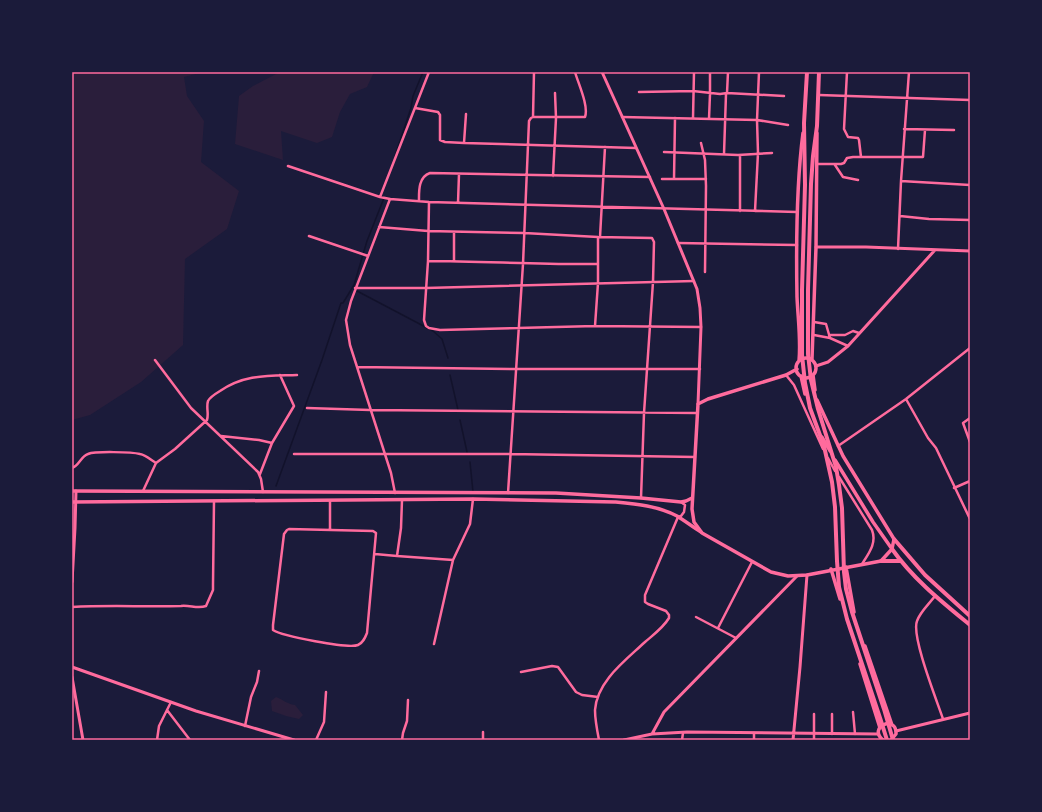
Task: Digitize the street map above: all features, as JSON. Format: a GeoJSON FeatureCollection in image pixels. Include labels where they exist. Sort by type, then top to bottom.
{"type":"FeatureCollection","features":[{"type":"Feature","properties":{"kind":"highway"},"geometry":{"type":"LineString","coordinates":[[807,72],[804,124],[805,185],[802,290],[802,355],[805,383],[810,408],[824,446],[832,482],[835,506],[839,588],[886,740]]}},
{"type":"Feature","properties":{"kind":"highway"},"geometry":{"type":"LineString","coordinates":[[819,72],[817,126],[811,184],[808,354],[811,380],[838,479],[842,508],[846,589],[852,612],[894,737]]}},
{"type":"Feature","properties":{"kind":"highway"},"geometry":{"type":"LineString","coordinates":[[894,539],[926,575],[968,615]]}},
{"type":"Feature","properties":{"kind":"highway"},"geometry":{"type":"LineString","coordinates":[[892,549],[901,561],[935,596],[970,625]]}},
{"type":"Feature","properties":{"kind":"highway"},"geometry":{"type":"LineString","coordinates":[[881,561],[901,561]]}},
{"type":"Feature","properties":{"kind":"main road"},"geometry":{"type":"LineString","coordinates":[[702,533],[694,522],[692,516],[698,404],[708,399],[786,375],[797,369],[799,362],[797,245],[799,167],[804,124]]}},
{"type":"Feature","properties":{"kind":"main road"},"geometry":{"type":"LineString","coordinates":[[74,502],[473,499],[626,503],[656,508],[678,517],[702,533],[752,562],[780,574],[797,576],[807,575],[831,569],[881,561],[888,556],[892,549],[894,539],[838,446],[818,401],[813,375],[816,370],[816,366],[812,360],[814,335],[818,164],[817,126]]}},
{"type":"Feature","properties":{"kind":"main road"},"geometry":{"type":"LineString","coordinates":[[799,362],[804,358],[812,360]]}},
{"type":"Feature","properties":{"kind":"main road"},"geometry":{"type":"LineString","coordinates":[[797,369],[801,376],[810,412],[825,442],[848,482],[892,549]]}},
{"type":"Feature","properties":{"kind":"main road"},"geometry":{"type":"LineString","coordinates":[[801,376],[807,377],[813,375]]}},
{"type":"Feature","properties":{"kind":"main road"},"geometry":{"type":"LineString","coordinates":[[74,491],[263,493],[508,492],[576,494],[680,502],[692,498]]}},
{"type":"Feature","properties":{"kind":"main road"},"geometry":{"type":"LineString","coordinates":[[846,567],[853,610],[892,725],[894,737]]}},
{"type":"Feature","properties":{"kind":"main road"},"geometry":{"type":"LineString","coordinates":[[831,569],[880,728],[878,734],[882,740]]}},
{"type":"Feature","properties":{"kind":"main road"},"geometry":{"type":"LineString","coordinates":[[880,728],[886,724],[892,725]]}},
{"type":"Feature","properties":{"kind":"street"},"geometry":{"type":"LineString","coordinates":[[380,197],[429,72]]}},
{"type":"Feature","properties":{"kind":"street"},"geometry":{"type":"LineString","coordinates":[[508,492],[523,264],[529,121],[533,117],[534,72]]}},
{"type":"Feature","properties":{"kind":"street"},"geometry":{"type":"LineString","coordinates":[[533,117],[583,118],[586,115],[584,102],[575,72]]}},
{"type":"Feature","properties":{"kind":"street"},"geometry":{"type":"LineString","coordinates":[[602,72],[664,209],[699,296],[701,327],[698,404]]}},
{"type":"Feature","properties":{"kind":"street"},"geometry":{"type":"LineString","coordinates":[[693,118],[694,72]]}},
{"type":"Feature","properties":{"kind":"street"},"geometry":{"type":"LineString","coordinates":[[709,119],[710,72]]}},
{"type":"Feature","properties":{"kind":"street"},"geometry":{"type":"LineString","coordinates":[[724,154],[724,119],[728,72]]}},
{"type":"Feature","properties":{"kind":"street"},"geometry":{"type":"LineString","coordinates":[[755,211],[758,153],[757,120],[760,72]]}},
{"type":"Feature","properties":{"kind":"street"},"geometry":{"type":"LineString","coordinates":[[847,72],[844,130],[848,137],[858,138],[861,157]]}},
{"type":"Feature","properties":{"kind":"street"},"geometry":{"type":"LineString","coordinates":[[898,249],[904,129],[909,72]]}},
{"type":"Feature","properties":{"kind":"street"},"geometry":{"type":"LineString","coordinates":[[639,92],[693,91],[784,96]]}},
{"type":"Feature","properties":{"kind":"street"},"geometry":{"type":"LineString","coordinates":[[553,176],[556,118],[555,93]]}},
{"type":"Feature","properties":{"kind":"street"},"geometry":{"type":"LineString","coordinates":[[819,95],[970,100]]}},
{"type":"Feature","properties":{"kind":"street"},"geometry":{"type":"LineString","coordinates":[[415,108],[438,112],[440,115],[440,140],[442,142],[636,148]]}},
{"type":"Feature","properties":{"kind":"street"},"geometry":{"type":"LineString","coordinates":[[464,143],[466,114]]}},
{"type":"Feature","properties":{"kind":"street"},"geometry":{"type":"LineString","coordinates":[[622,117],[757,120],[788,125]]}},
{"type":"Feature","properties":{"kind":"street"},"geometry":{"type":"LineString","coordinates":[[674,179],[675,118]]}},
{"type":"Feature","properties":{"kind":"street"},"geometry":{"type":"LineString","coordinates":[[904,129],[954,130]]}},
{"type":"Feature","properties":{"kind":"street"},"geometry":{"type":"LineString","coordinates":[[818,164],[841,164],[847,158],[861,157],[923,157],[925,130]]}},
{"type":"Feature","properties":{"kind":"street"},"geometry":{"type":"LineString","coordinates":[[701,143],[704,153],[706,179],[705,272]]}},
{"type":"Feature","properties":{"kind":"street"},"geometry":{"type":"LineString","coordinates":[[595,326],[599,237],[606,147]]}},
{"type":"Feature","properties":{"kind":"street"},"geometry":{"type":"LineString","coordinates":[[664,152],[724,154],[772,153]]}},
{"type":"Feature","properties":{"kind":"street"},"geometry":{"type":"LineString","coordinates":[[740,154],[740,211]]}},
{"type":"Feature","properties":{"kind":"street"},"geometry":{"type":"LineString","coordinates":[[835,164],[843,177],[858,180]]}},
{"type":"Feature","properties":{"kind":"street"},"geometry":{"type":"LineString","coordinates":[[288,166],[390,199],[428,202],[798,212]]}},
{"type":"Feature","properties":{"kind":"street"},"geometry":{"type":"LineString","coordinates":[[419,201],[420,187],[426,174],[650,177]]}},
{"type":"Feature","properties":{"kind":"street"},"geometry":{"type":"LineString","coordinates":[[458,202],[459,174]]}},
{"type":"Feature","properties":{"kind":"street"},"geometry":{"type":"LineString","coordinates":[[662,179],[706,179]]}},
{"type":"Feature","properties":{"kind":"street"},"geometry":{"type":"LineString","coordinates":[[901,181],[970,185]]}},
{"type":"Feature","properties":{"kind":"street"},"geometry":{"type":"LineString","coordinates":[[390,199],[350,301],[346,320],[348,335],[357,367],[391,473],[395,493]]}},
{"type":"Feature","properties":{"kind":"street"},"geometry":{"type":"LineString","coordinates":[[428,202],[428,261],[424,323],[428,328],[440,330],[595,326],[701,327]]}},
{"type":"Feature","properties":{"kind":"street"},"geometry":{"type":"LineString","coordinates":[[900,216],[928,219],[970,220]]}},
{"type":"Feature","properties":{"kind":"street"},"geometry":{"type":"LineString","coordinates":[[379,227],[428,231],[652,238],[654,242],[653,282],[640,498]]}},
{"type":"Feature","properties":{"kind":"street"},"geometry":{"type":"LineString","coordinates":[[454,232],[454,261]]}},
{"type":"Feature","properties":{"kind":"street"},"geometry":{"type":"LineString","coordinates":[[309,236],[368,256]]}},
{"type":"Feature","properties":{"kind":"street"},"geometry":{"type":"LineString","coordinates":[[678,243],[797,245]]}},
{"type":"Feature","properties":{"kind":"street"},"geometry":{"type":"LineString","coordinates":[[816,247],[866,247],[970,252]]}},
{"type":"Feature","properties":{"kind":"street"},"geometry":{"type":"LineString","coordinates":[[816,366],[828,362],[848,346],[899,292],[935,250]]}},
{"type":"Feature","properties":{"kind":"street"},"geometry":{"type":"LineString","coordinates":[[428,261],[523,264],[598,264]]}},
{"type":"Feature","properties":{"kind":"street"},"geometry":{"type":"LineString","coordinates":[[355,288],[426,288],[694,281]]}},
{"type":"Feature","properties":{"kind":"street"},"geometry":{"type":"LineString","coordinates":[[814,322],[826,324],[829,336],[848,346]]}},
{"type":"Feature","properties":{"kind":"street"},"geometry":{"type":"LineString","coordinates":[[814,335],[845,335],[853,331],[859,334]]}},
{"type":"Feature","properties":{"kind":"street"},"geometry":{"type":"LineString","coordinates":[[838,446],[906,399],[970,348]]}},
{"type":"Feature","properties":{"kind":"street"},"geometry":{"type":"LineString","coordinates":[[155,360],[187,403],[260,475]]}},
{"type":"Feature","properties":{"kind":"street"},"geometry":{"type":"LineString","coordinates":[[357,367],[700,369]]}},
{"type":"Feature","properties":{"kind":"street"},"geometry":{"type":"LineString","coordinates":[[263,493],[260,475],[272,443],[294,406],[280,375]]}},
{"type":"Feature","properties":{"kind":"street"},"geometry":{"type":"LineString","coordinates":[[143,491],[156,463],[175,450],[205,422],[208,415],[207,404],[209,400],[228,386],[251,377],[297,375]]}},
{"type":"Feature","properties":{"kind":"street"},"geometry":{"type":"LineString","coordinates":[[786,375],[794,385],[818,439],[837,474],[872,530],[874,536],[873,544],[862,564]]}},
{"type":"Feature","properties":{"kind":"street"},"geometry":{"type":"LineString","coordinates":[[906,399],[928,438],[936,448],[970,519]]}},
{"type":"Feature","properties":{"kind":"street"},"geometry":{"type":"LineString","coordinates":[[307,408],[513,412],[697,413]]}},
{"type":"Feature","properties":{"kind":"street"},"geometry":{"type":"LineString","coordinates":[[970,418],[963,422],[970,442]]}},
{"type":"Feature","properties":{"kind":"street"},"geometry":{"type":"LineString","coordinates":[[220,436],[259,440],[272,443]]}},
{"type":"Feature","properties":{"kind":"street"},"geometry":{"type":"LineString","coordinates":[[72,468],[75,467],[88,453],[141,454],[156,463]]}},
{"type":"Feature","properties":{"kind":"street"},"geometry":{"type":"LineString","coordinates":[[294,454],[510,454],[694,457]]}},
{"type":"Feature","properties":{"kind":"street"},"geometry":{"type":"LineString","coordinates":[[954,488],[970,481]]}},
{"type":"Feature","properties":{"kind":"street"},"geometry":{"type":"LineString","coordinates":[[72,582],[74,491]]}},
{"type":"Feature","properties":{"kind":"street"},"geometry":{"type":"LineString","coordinates":[[434,644],[453,560],[470,524],[473,499]]}},
{"type":"Feature","properties":{"kind":"street"},"geometry":{"type":"LineString","coordinates":[[397,556],[401,528],[402,500]]}},
{"type":"Feature","properties":{"kind":"street"},"geometry":{"type":"LineString","coordinates":[[72,607],[207,606],[213,590],[214,501]]}},
{"type":"Feature","properties":{"kind":"street"},"geometry":{"type":"LineString","coordinates":[[330,501],[330,530]]}},
{"type":"Feature","properties":{"kind":"street"},"geometry":{"type":"LineString","coordinates":[[599,740],[595,708],[604,684],[613,673],[656,633],[668,618],[669,615],[666,611],[646,602],[645,595],[678,517],[683,514],[685,510],[685,505],[680,502]]}},
{"type":"Feature","properties":{"kind":"street"},"geometry":{"type":"LineString","coordinates":[[289,529],[375,532],[377,535],[375,554],[367,633],[362,643],[358,645],[345,646],[276,632],[272,628],[285,532],[289,529]]}},
{"type":"Feature","properties":{"kind":"street"},"geometry":{"type":"LineString","coordinates":[[375,554],[453,560]]}},
{"type":"Feature","properties":{"kind":"street"},"geometry":{"type":"LineString","coordinates":[[718,628],[752,562]]}},
{"type":"Feature","properties":{"kind":"street"},"geometry":{"type":"LineString","coordinates":[[793,740],[807,575]]}},
{"type":"Feature","properties":{"kind":"street"},"geometry":{"type":"LineString","coordinates":[[652,734],[664,712],[797,576]]}},
{"type":"Feature","properties":{"kind":"street"},"geometry":{"type":"LineString","coordinates":[[935,596],[916,622],[915,629],[918,643],[943,719]]}},
{"type":"Feature","properties":{"kind":"street"},"geometry":{"type":"LineString","coordinates":[[968,615],[970,608]]}},
{"type":"Feature","properties":{"kind":"street"},"geometry":{"type":"LineString","coordinates":[[696,617],[736,638]]}},
{"type":"Feature","properties":{"kind":"street"},"geometry":{"type":"LineString","coordinates":[[521,672],[552,666],[558,667],[576,692],[582,695],[598,697]]}},
{"type":"Feature","properties":{"kind":"street"},"geometry":{"type":"LineString","coordinates":[[72,667],[171,702],[294,740]]}},
{"type":"Feature","properties":{"kind":"street"},"geometry":{"type":"LineString","coordinates":[[245,726],[251,697],[259,672]]}},
{"type":"Feature","properties":{"kind":"street"},"geometry":{"type":"LineString","coordinates":[[72,677],[83,740]]}},
{"type":"Feature","properties":{"kind":"street"},"geometry":{"type":"LineString","coordinates":[[316,740],[324,722],[326,692]]}},
{"type":"Feature","properties":{"kind":"street"},"geometry":{"type":"LineString","coordinates":[[402,740],[407,721],[408,700]]}},
{"type":"Feature","properties":{"kind":"street"},"geometry":{"type":"LineString","coordinates":[[157,740],[158,726],[171,702]]}},
{"type":"Feature","properties":{"kind":"street"},"geometry":{"type":"LineString","coordinates":[[167,710],[190,740]]}},
{"type":"Feature","properties":{"kind":"street"},"geometry":{"type":"LineString","coordinates":[[853,712],[855,734]]}},
{"type":"Feature","properties":{"kind":"street"},"geometry":{"type":"LineString","coordinates":[[894,737],[943,719],[970,713]]}},
{"type":"Feature","properties":{"kind":"street"},"geometry":{"type":"LineString","coordinates":[[814,714],[814,740]]}},
{"type":"Feature","properties":{"kind":"street"},"geometry":{"type":"LineString","coordinates":[[832,714],[832,734]]}},
{"type":"Feature","properties":{"kind":"street"},"geometry":{"type":"LineString","coordinates":[[483,732],[483,740]]}},
{"type":"Feature","properties":{"kind":"street"},"geometry":{"type":"LineString","coordinates":[[682,740],[683,732]]}},
{"type":"Feature","properties":{"kind":"street"},"geometry":{"type":"LineString","coordinates":[[624,740],[652,734],[683,732],[878,734]]}},
{"type":"Feature","properties":{"kind":"street"},"geometry":{"type":"LineString","coordinates":[[754,733],[754,740]]}},
{"type":"Feature","properties":{"kind":"shaded area"},"geometry":{"type":"Polygon","coordinates":[[[72,72],[203,72],[184,77],[187,96],[204,121],[201,162],[239,191],[227,229],[185,259],[183,345],[141,382],[90,415],[72,420],[72,72]]]}},
{"type":"Feature","properties":{"kind":"shaded area"},"geometry":{"type":"Polygon","coordinates":[[[280,72],[374,72],[367,87],[350,94],[340,112],[332,137],[317,143],[281,131],[283,160],[235,144],[239,96],[253,86],[280,72]]]}},
{"type":"Feature","properties":{"kind":"shaded area"},"geometry":{"type":"Polygon","coordinates":[[[276,697],[289,704],[295,705],[303,715],[299,719],[272,711],[271,701],[276,697]]]}},
{"type":"Feature","properties":{"kind":"waterway"},"geometry":{"type":"LineString","coordinates":[[395,156],[411,108],[413,96],[423,72]]}},
{"type":"Feature","properties":{"kind":"waterway"},"geometry":{"type":"LineString","coordinates":[[276,486],[341,303],[343,303],[354,285],[367,241],[384,198]]}},
{"type":"Feature","properties":{"kind":"waterway"},"geometry":{"type":"LineString","coordinates":[[357,291],[433,331],[442,339],[448,358]]}},
{"type":"Feature","properties":{"kind":"waterway"},"geometry":{"type":"LineString","coordinates":[[450,375],[458,410]]}},
{"type":"Feature","properties":{"kind":"waterway"},"geometry":{"type":"LineString","coordinates":[[460,420],[467,452]]}},
{"type":"Feature","properties":{"kind":"waterway"},"geometry":{"type":"LineString","coordinates":[[470,462],[473,492]]}}]}
